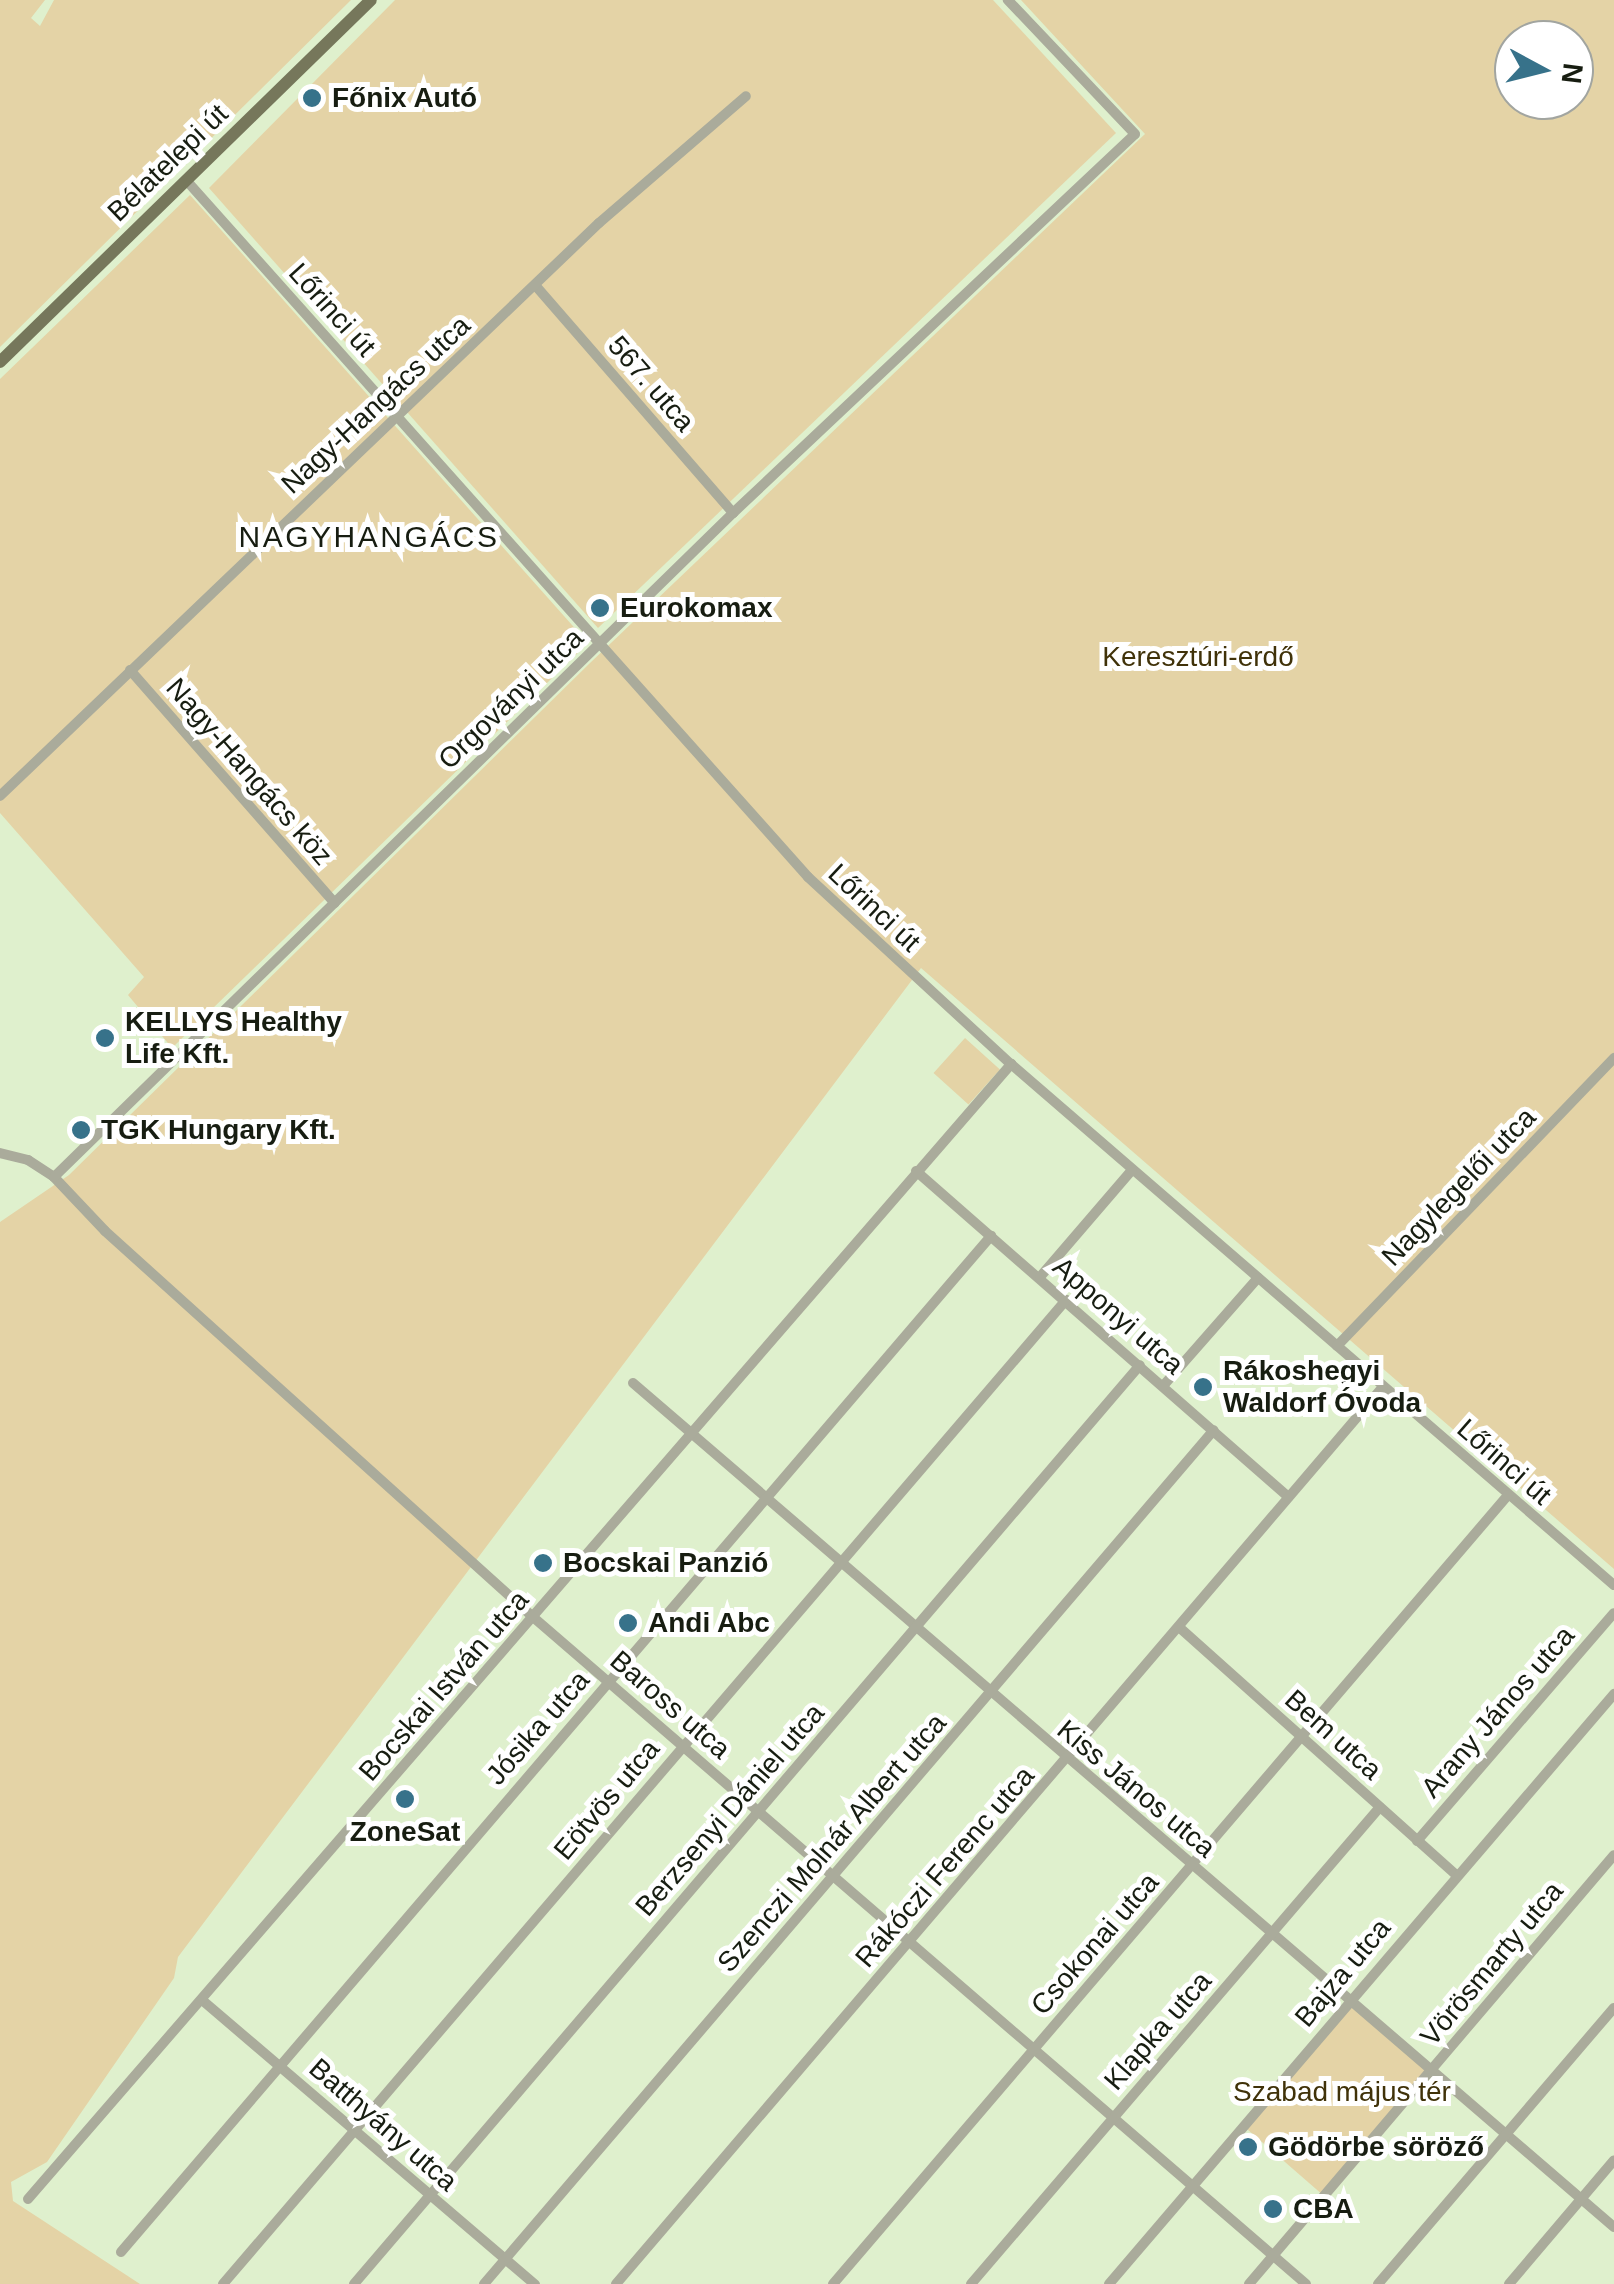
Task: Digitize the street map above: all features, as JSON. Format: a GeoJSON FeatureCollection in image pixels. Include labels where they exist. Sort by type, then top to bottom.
{"type":"FeatureCollection","features":[{"type":"Feature","properties":{"kind":"main road","name":"Bélatelepi út"},"geometry":{"type":"LineString","coordinates":[[0,362],[371,0]]}},
{"type":"Feature","properties":{"kind":"street","name":"Orgoványi utca"},"geometry":{"type":"LineString","coordinates":[[54,1177],[733,513],[1134,134],[1008,0]]}},
{"type":"Feature","properties":{"kind":"street","name":"Nagy-Hangács utca"},"geometry":{"type":"LineString","coordinates":[[0,796],[535,285],[746,96]]}},
{"type":"Feature","properties":{"kind":"street","name":"Lőrinci út"},"geometry":{"type":"LineString","coordinates":[[186,180],[808,877],[1011,1064],[1614,1585]]}},
{"type":"Feature","properties":{"kind":"street","name":"567. utca"},"geometry":{"type":"LineString","coordinates":[[535,285],[733,513]]}},
{"type":"Feature","properties":{"kind":"street","name":"Nagy-Hangács köz"},"geometry":{"type":"LineString","coordinates":[[130,670],[334,903]]}},
{"type":"Feature","properties":{"kind":"street","name":"Nagylegelői utca"},"geometry":{"type":"LineString","coordinates":[[1337,1346],[1614,1058]]}},
{"type":"Feature","properties":{"kind":"street","name":"Bocskai István utca"},"geometry":{"type":"LineString","coordinates":[[28,2200],[1011,1064]]}},
{"type":"Feature","properties":{"kind":"street","name":"Baross utca"},"geometry":{"type":"LineString","coordinates":[[0,1152],[54,1177],[105,1231],[533,1617],[1306,2284]]}},
{"type":"Feature","properties":{"kind":"street"},"geometry":{"type":"LineString","coordinates":[[1040,1278],[1132,1170]]}},
{"type":"Feature","properties":{"kind":"street","name":"Apponyi utca"},"geometry":{"type":"LineString","coordinates":[[916,1171],[1289,1496]]}},
{"type":"Feature","properties":{"kind":"street","name":"Jósika utca"},"geometry":{"type":"LineString","coordinates":[[121,2252],[991,1236]]}},
{"type":"Feature","properties":{"kind":"street"},"geometry":{"type":"LineString","coordinates":[[1163,1386],[1258,1278]]}},
{"type":"Feature","properties":{"kind":"street","name":"Eötvös utca"},"geometry":{"type":"LineString","coordinates":[[223,2284],[1066,1300]]}},
{"type":"Feature","properties":{"kind":"street","name":"Berzsenyi Dániel utca"},"geometry":{"type":"LineString","coordinates":[[354,2284],[1140,1365]]}},
{"type":"Feature","properties":{"kind":"street","name":"Kiss János utca"},"geometry":{"type":"LineString","coordinates":[[633,1383],[914,1630],[1614,2226]]}},
{"type":"Feature","properties":{"kind":"street","name":"Rákóczi Ferenc utca"},"geometry":{"type":"LineString","coordinates":[[616,2284],[908,1941],[1068,1762],[1383,1387]]}},
{"type":"Feature","properties":{"kind":"street","name":"Szenczi Molnár Albert utca"},"geometry":{"type":"LineString","coordinates":[[484,2284],[1214,1430]]}},
{"type":"Feature","properties":{"kind":"street","name":"Csokonai utca"},"geometry":{"type":"LineString","coordinates":[[833,2284],[1508,1495]]}},
{"type":"Feature","properties":{"kind":"street","name":"Arany János utca"},"geometry":{"type":"LineString","coordinates":[[1417,1841],[1614,1613]]}},
{"type":"Feature","properties":{"kind":"street","name":"Bem utca"},"geometry":{"type":"LineString","coordinates":[[1180,1628],[1456,1875]]}},
{"type":"Feature","properties":{"kind":"street","name":"Bajza utca"},"geometry":{"type":"LineString","coordinates":[[1108,2284],[1614,1694]]}},
{"type":"Feature","properties":{"kind":"street","name":"Klapka utca"},"geometry":{"type":"LineString","coordinates":[[971,2284],[1380,1808]]}},
{"type":"Feature","properties":{"kind":"street","name":"Vörösmarty utca"},"geometry":{"type":"LineString","coordinates":[[1250,2284],[1614,1856]]}},
{"type":"Feature","properties":{"kind":"street","name":"Batthyány utca"},"geometry":{"type":"LineString","coordinates":[[202,2000],[535,2284]]}},
{"type":"Feature","properties":{"kind":"street"},"geometry":{"type":"LineString","coordinates":[[1378,2284],[1614,2008]]}},
{"type":"Feature","properties":{"kind":"street"},"geometry":{"type":"LineString","coordinates":[[1509,2284],[1614,2160]]}},
{"type":"Feature","properties":{"kind":"green space"},"geometry":{"type":"Polygon","coordinates":[[[0,0],[45,0],[31,18],[40,26],[54,0],[351,0],[0,347],[0,0]]]}},
{"type":"Feature","properties":{"kind":"green space"},"geometry":{"type":"Polygon","coordinates":[[[395,0],[993,0],[1116,133],[598,628],[209,188],[395,0]]]}},
{"type":"Feature","properties":{"kind":"green space","name":"Keresztúri-erdő"},"geometry":{"type":"Polygon","coordinates":[[[1021,0],[1614,0],[1614,1569],[921,968],[178,1957],[174,1978],[47,2162],[11,2182],[13,2201],[140,2284],[0,2284],[0,1222],[69,1175],[590,663],[1145,134],[1021,0]]]}},
{"type":"Feature","properties":{"kind":"green space"},"geometry":{"type":"Polygon","coordinates":[[[190,195],[588,643],[172,1048],[128,995],[144,977],[0,813],[0,379],[190,195]]]}},
{"type":"Feature","properties":{"kind":"green space"},"geometry":{"type":"Polygon","coordinates":[[[965,1038],[1000,1069],[968,1104],[934,1073],[965,1038]]]}},
{"type":"Feature","properties":{"kind":"green space","name":"Szabad május tér"},"geometry":{"type":"Polygon","coordinates":[[[1350,2000],[1430,2070],[1322,2194],[1242,2125],[1350,2000]]]}},
{"type":"Feature","properties":{"kind":"place","name":"Főnix Autó"},"geometry":{"type":"Point","coordinates":[312,98]}},
{"type":"Feature","properties":{"kind":"place","name":"Eurokomax"},"geometry":{"type":"Point","coordinates":[600,608]}},
{"type":"Feature","properties":{"kind":"place","name":"KELLYS Healthy Life Kft."},"geometry":{"type":"Point","coordinates":[105,1038]}},
{"type":"Feature","properties":{"kind":"place","name":"TGK Hungary Kft."},"geometry":{"type":"Point","coordinates":[81,1130]}},
{"type":"Feature","properties":{"kind":"place","name":"Rákoshegyi Waldorf Óvoda"},"geometry":{"type":"Point","coordinates":[1203,1387]}},
{"type":"Feature","properties":{"kind":"place","name":"Bocskai Panzió"},"geometry":{"type":"Point","coordinates":[543,1563]}},
{"type":"Feature","properties":{"kind":"place","name":"Andi Abc"},"geometry":{"type":"Point","coordinates":[628,1623]}},
{"type":"Feature","properties":{"kind":"place","name":"ZoneSat"},"geometry":{"type":"Point","coordinates":[405,1799]}},
{"type":"Feature","properties":{"kind":"place","name":"Gödörbe söröző"},"geometry":{"type":"Point","coordinates":[1248,2147]}},
{"type":"Feature","properties":{"kind":"place","name":"CBA"},"geometry":{"type":"Point","coordinates":[1273,2209]}},
{"type":"Feature","properties":{"kind":"district","name":"NAGYHANGÁCS"},"geometry":{"type":"Point","coordinates":[369,537]}}]}
